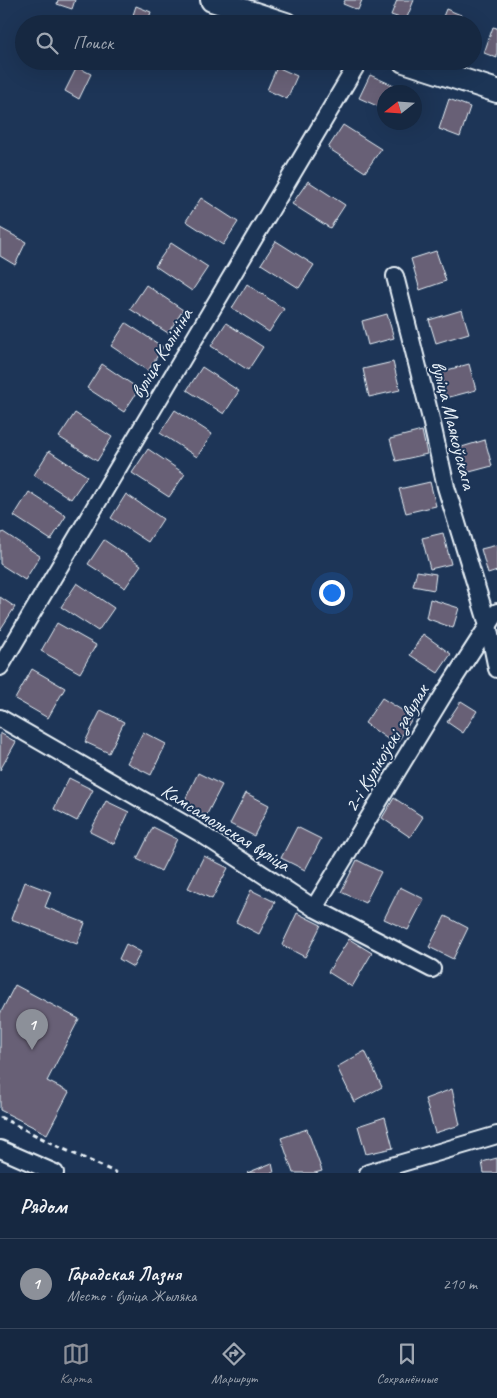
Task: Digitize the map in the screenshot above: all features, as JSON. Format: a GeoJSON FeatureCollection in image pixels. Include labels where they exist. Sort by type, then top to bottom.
{"type":"FeatureCollection","features":[{"type":"Feature","properties":{"kind":"street"},"geometry":{"type":"LineString","coordinates":[[212,0],[258,15]]}},
{"type":"Feature","properties":{"kind":"street","name":"вуліца Калініна"},"geometry":{"type":"LineString","coordinates":[[0,667],[354,70]]}},
{"type":"Feature","properties":{"kind":"street"},"geometry":{"type":"LineString","coordinates":[[432,70],[497,91]]}},
{"type":"Feature","properties":{"kind":"street","name":"вуліца Маякоўскага"},"geometry":{"type":"LineString","coordinates":[[395,276],[446,487],[492,619],[497,669]]}},
{"type":"Feature","properties":{"kind":"street","name":"2-і Кулікоўскі завулак"},"geometry":{"type":"LineString","coordinates":[[314,908],[444,694],[492,619]]}},
{"type":"Feature","properties":{"kind":"street","name":"Камсамольская вуліца"},"geometry":{"type":"LineString","coordinates":[[0,718],[200,833],[314,908],[432,969]]}},
{"type":"Feature","properties":{"kind":"street"},"geometry":{"type":"LineString","coordinates":[[368,1173],[497,1135]]}},
{"type":"Feature","properties":{"kind":"street"},"geometry":{"type":"LineString","coordinates":[[0,1149],[56,1173]]}},
{"type":"Feature","properties":{"kind":"path"},"geometry":{"type":"LineString","coordinates":[[0,1117],[116,1173]]}},
{"type":"Feature","properties":{"kind":"building"},"geometry":{"type":"Polygon","coordinates":[[[58,0],[75,0],[72,9],[57,4],[58,0]]]}},
{"type":"Feature","properties":{"kind":"building"},"geometry":{"type":"Polygon","coordinates":[[[345,0],[362,0],[358,10],[343,4],[345,0]]]}},
{"type":"Feature","properties":{"kind":"building"},"geometry":{"type":"Polygon","coordinates":[[[397,0],[414,0],[408,15],[391,15],[397,0]]]}},
{"type":"Feature","properties":{"kind":"building"},"geometry":{"type":"Polygon","coordinates":[[[136,6],[151,12],[150,15],[133,15],[136,6]]]}},
{"type":"Feature","properties":{"kind":"building"},"geometry":{"type":"Polygon","coordinates":[[[446,9],[461,15],[444,15],[446,9]]]}},
{"type":"Feature","properties":{"kind":"building"},"geometry":{"type":"Polygon","coordinates":[[[493,27],[497,28],[497,58],[484,53],[493,27]]]}},
{"type":"Feature","properties":{"kind":"building"},"geometry":{"type":"Polygon","coordinates":[[[76,70],[83,70],[91,74],[79,99],[65,91],[76,70]]]}},
{"type":"Feature","properties":{"kind":"building"},"geometry":{"type":"Polygon","coordinates":[[[276,70],[284,70],[297,76],[287,99],[267,90],[276,70]]]}},
{"type":"Feature","properties":{"kind":"building"},"geometry":{"type":"Polygon","coordinates":[[[370,75],[392,85],[377,85],[377,106],[359,98],[370,75]]]}},
{"type":"Feature","properties":{"kind":"building"},"geometry":{"type":"Polygon","coordinates":[[[449,99],[470,107],[460,137],[439,129],[449,99]]]}},
{"type":"Feature","properties":{"kind":"building"},"geometry":{"type":"Polygon","coordinates":[[[343,125],[381,149],[365,172],[328,148],[343,125]]]}},
{"type":"Feature","properties":{"kind":"building"},"geometry":{"type":"Polygon","coordinates":[[[308,181],[345,205],[330,228],[292,204],[308,181]]]}},
{"type":"Feature","properties":{"kind":"building"},"geometry":{"type":"Polygon","coordinates":[[[201,198],[238,222],[223,245],[186,221],[201,198]]]}},
{"type":"Feature","properties":{"kind":"building"},"geometry":{"type":"Polygon","coordinates":[[[0,228],[26,242],[15,265],[0,256],[0,228]]]}},
{"type":"Feature","properties":{"kind":"building"},"geometry":{"type":"Polygon","coordinates":[[[276,241],[314,265],[299,288],[261,264],[276,241]]]}},
{"type":"Feature","properties":{"kind":"building"},"geometry":{"type":"Polygon","coordinates":[[[171,243],[208,267],[192,291],[155,266],[171,243]]]}},
{"type":"Feature","properties":{"kind":"building"},"geometry":{"type":"Polygon","coordinates":[[[436,251],[446,281],[420,290],[411,259],[436,251]]]}},
{"type":"Feature","properties":{"kind":"building"},"geometry":{"type":"Polygon","coordinates":[[[247,284],[284,309],[269,332],[232,308],[247,284]]]}},
{"type":"Feature","properties":{"kind":"building"},"geometry":{"type":"Polygon","coordinates":[[[146,285],[183,310],[168,333],[130,309],[146,285]]]}},
{"type":"Feature","properties":{"kind":"building"},"geometry":{"type":"Polygon","coordinates":[[[462,310],[469,333],[436,343],[429,320],[462,310]]]}},
{"type":"Feature","properties":{"kind":"building"},"geometry":{"type":"Polygon","coordinates":[[[387,314],[394,338],[368,345],[362,321],[387,314]]]}},
{"type":"Feature","properties":{"kind":"building"},"geometry":{"type":"Polygon","coordinates":[[[126,323],[163,347],[148,371],[111,346],[126,323]]]}},
{"type":"Feature","properties":{"kind":"building"},"geometry":{"type":"Polygon","coordinates":[[[226,323],[263,347],[248,370],[211,346],[226,323]]]}},
{"type":"Feature","properties":{"kind":"building"},"geometry":{"type":"Polygon","coordinates":[[[393,362],[400,390],[369,397],[363,369],[393,362]]]}},
{"type":"Feature","properties":{"kind":"building"},"geometry":{"type":"Polygon","coordinates":[[[102,364],[139,389],[124,412],[87,388],[102,364]]]}},
{"type":"Feature","properties":{"kind":"building"},"geometry":{"type":"Polygon","coordinates":[[[469,364],[476,390],[446,398],[440,372],[469,364]]]}},
{"type":"Feature","properties":{"kind":"building"},"geometry":{"type":"Polygon","coordinates":[[[202,367],[239,391],[224,414],[187,390],[202,367]]]}},
{"type":"Feature","properties":{"kind":"building"},"geometry":{"type":"Polygon","coordinates":[[[175,410],[212,434],[197,457],[160,433],[175,410]]]}},
{"type":"Feature","properties":{"kind":"building"},"geometry":{"type":"Polygon","coordinates":[[[75,413],[112,437],[97,461],[59,437],[75,413]]]}},
{"type":"Feature","properties":{"kind":"building"},"geometry":{"type":"Polygon","coordinates":[[[422,431],[427,454],[396,461],[390,439],[422,431]]]}},
{"type":"Feature","properties":{"kind":"building"},"geometry":{"type":"Polygon","coordinates":[[[485,440],[492,466],[462,474],[455,449],[485,440]]]}},
{"type":"Feature","properties":{"kind":"building"},"geometry":{"type":"Polygon","coordinates":[[[148,449],[185,474],[169,497],[132,473],[148,449]]]}},
{"type":"Feature","properties":{"kind":"building"},"geometry":{"type":"Polygon","coordinates":[[[49,451],[87,476],[71,499],[34,475],[49,451]]]}},
{"type":"Feature","properties":{"kind":"building"},"geometry":{"type":"Polygon","coordinates":[[[430,482],[436,506],[406,513],[399,489],[430,482]]]}},
{"type":"Feature","properties":{"kind":"building"},"geometry":{"type":"Polygon","coordinates":[[[29,492],[66,516],[51,540],[14,516],[29,492]]]}},
{"type":"Feature","properties":{"kind":"building"},"geometry":{"type":"Polygon","coordinates":[[[126,494],[163,519],[148,542],[111,518],[126,494]]]}},
{"type":"Feature","properties":{"kind":"building"},"geometry":{"type":"Polygon","coordinates":[[[3,532],[40,556],[25,580],[0,564],[0,536],[3,532]]]}},
{"type":"Feature","properties":{"kind":"building"},"geometry":{"type":"Polygon","coordinates":[[[443,533],[451,564],[430,569],[422,538],[443,533]]]}},
{"type":"Feature","properties":{"kind":"building"},"geometry":{"type":"Polygon","coordinates":[[[104,540],[141,565],[125,588],[88,564],[104,540]]]}},
{"type":"Feature","properties":{"kind":"building"},"geometry":{"type":"Polygon","coordinates":[[[497,545],[497,571],[488,574],[481,549],[497,545]]]}},
{"type":"Feature","properties":{"kind":"building"},"geometry":{"type":"Polygon","coordinates":[[[417,571],[436,574],[434,590],[413,586],[417,571]]]}},
{"type":"Feature","properties":{"kind":"building"},"geometry":{"type":"Polygon","coordinates":[[[77,583],[114,608],[98,631],[61,607],[77,583]]]}},
{"type":"Feature","properties":{"kind":"building"},"geometry":{"type":"Polygon","coordinates":[[[0,597],[15,607],[0,630],[0,597]]]}},
{"type":"Feature","properties":{"kind":"building"},"geometry":{"type":"Polygon","coordinates":[[[430,599],[459,608],[453,628],[426,618],[430,599]]]}},
{"type":"Feature","properties":{"kind":"building"},"geometry":{"type":"Polygon","coordinates":[[[57,623],[96,645],[80,673],[41,651],[57,623]]]}},
{"type":"Feature","properties":{"kind":"building"},"geometry":{"type":"Polygon","coordinates":[[[423,634],[451,654],[438,673],[410,655],[423,634]]]}},
{"type":"Feature","properties":{"kind":"building"},"geometry":{"type":"Polygon","coordinates":[[[32,669],[65,688],[48,718],[15,699],[32,669]]]}},
{"type":"Feature","properties":{"kind":"building"},"geometry":{"type":"Polygon","coordinates":[[[382,698],[413,717],[396,745],[365,723],[382,698]]]}},
{"type":"Feature","properties":{"kind":"building"},"geometry":{"type":"Polygon","coordinates":[[[461,701],[477,711],[463,733],[447,722],[461,701]]]}},
{"type":"Feature","properties":{"kind":"building"},"geometry":{"type":"Polygon","coordinates":[[[101,710],[124,722],[109,753],[85,742],[101,710]]]}},
{"type":"Feature","properties":{"kind":"building"},"geometry":{"type":"Polygon","coordinates":[[[143,732],[166,744],[151,775],[127,763],[143,732]]]}},
{"type":"Feature","properties":{"kind":"building"},"geometry":{"type":"Polygon","coordinates":[[[0,733],[16,742],[0,770],[0,733]]]}},
{"type":"Feature","properties":{"kind":"building"},"geometry":{"type":"Polygon","coordinates":[[[198,773],[222,785],[206,816],[183,804],[198,773]]]}},
{"type":"Feature","properties":{"kind":"building"},"geometry":{"type":"Polygon","coordinates":[[[69,778],[93,790],[77,821],[54,809],[69,778]]]}},
{"type":"Feature","properties":{"kind":"building"},"geometry":{"type":"Polygon","coordinates":[[[246,793],[269,805],[254,836],[230,824],[246,793]]]}},
{"type":"Feature","properties":{"kind":"building"},"geometry":{"type":"Polygon","coordinates":[[[394,798],[423,817],[410,837],[382,818],[394,798]]]}},
{"type":"Feature","properties":{"kind":"building"},"geometry":{"type":"Polygon","coordinates":[[[106,801],[129,812],[114,844],[90,832],[106,801]]]}},
{"type":"Feature","properties":{"kind":"building"},"geometry":{"type":"Polygon","coordinates":[[[153,827],[177,839],[161,871],[137,859],[153,827]]]}},
{"type":"Feature","properties":{"kind":"building"},"geometry":{"type":"Polygon","coordinates":[[[297,827],[321,839],[305,870],[281,858],[297,827]]]}},
{"type":"Feature","properties":{"kind":"building"},"geometry":{"type":"Polygon","coordinates":[[[204,856],[228,868],[212,899],[188,888],[204,856]]]}},
{"type":"Feature","properties":{"kind":"building"},"geometry":{"type":"Polygon","coordinates":[[[357,860],[381,872],[365,903],[341,892],[357,860]]]}},
{"type":"Feature","properties":{"kind":"building"},"geometry":{"type":"Polygon","coordinates":[[[25,882],[51,892],[45,907],[85,923],[77,944],[11,919],[25,882]]]}},
{"type":"Feature","properties":{"kind":"building"},"geometry":{"type":"Polygon","coordinates":[[[400,887],[424,899],[408,930],[384,919],[400,887]]]}},
{"type":"Feature","properties":{"kind":"building"},"geometry":{"type":"Polygon","coordinates":[[[251,890],[275,902],[259,934],[236,922],[251,890]]]}},
{"type":"Feature","properties":{"kind":"building"},"geometry":{"type":"Polygon","coordinates":[[[297,913],[321,925],[305,957],[282,945],[297,913]]]}},
{"type":"Feature","properties":{"kind":"building"},"geometry":{"type":"Polygon","coordinates":[[[445,916],[468,928],[453,959],[429,947],[445,916]]]}},
{"type":"Feature","properties":{"kind":"building"},"geometry":{"type":"Polygon","coordinates":[[[349,939],[372,953],[352,987],[328,972],[349,939]]]}},
{"type":"Feature","properties":{"kind":"building"},"geometry":{"type":"Polygon","coordinates":[[[126,944],[141,952],[133,967],[119,959],[126,944]]]}},
{"type":"Feature","properties":{"kind":"building"},"geometry":{"type":"Polygon","coordinates":[[[15,985],[79,1019],[47,1081],[69,1092],[47,1134],[0,1110],[0,1014],[15,985]]]}},
{"type":"Feature","properties":{"kind":"building"},"geometry":{"type":"Polygon","coordinates":[[[365,1051],[382,1087],[354,1102],[337,1067],[365,1051]]]}},
{"type":"Feature","properties":{"kind":"building"},"geometry":{"type":"Polygon","coordinates":[[[452,1089],[460,1125],[435,1133],[425,1099],[452,1089]]]}},
{"type":"Feature","properties":{"kind":"building"},"geometry":{"type":"Polygon","coordinates":[[[385,1117],[393,1148],[366,1154],[358,1126],[385,1117]]]}},
{"type":"Feature","properties":{"kind":"building"},"geometry":{"type":"Polygon","coordinates":[[[307,1129],[322,1171],[315,1173],[293,1173],[281,1138],[307,1129]]]}},
{"type":"Feature","properties":{"kind":"building"},"geometry":{"type":"Polygon","coordinates":[[[497,1158],[497,1173],[484,1173],[482,1162],[497,1158]]]}},
{"type":"Feature","properties":{"kind":"building"},"geometry":{"type":"Polygon","coordinates":[[[272,1163],[274,1173],[247,1173],[272,1163]]]}},
{"type":"Feature","properties":{"kind":"place","name":"Гарадская Лазня"},"geometry":{"type":"Point","coordinates":[32,1050]}}]}
